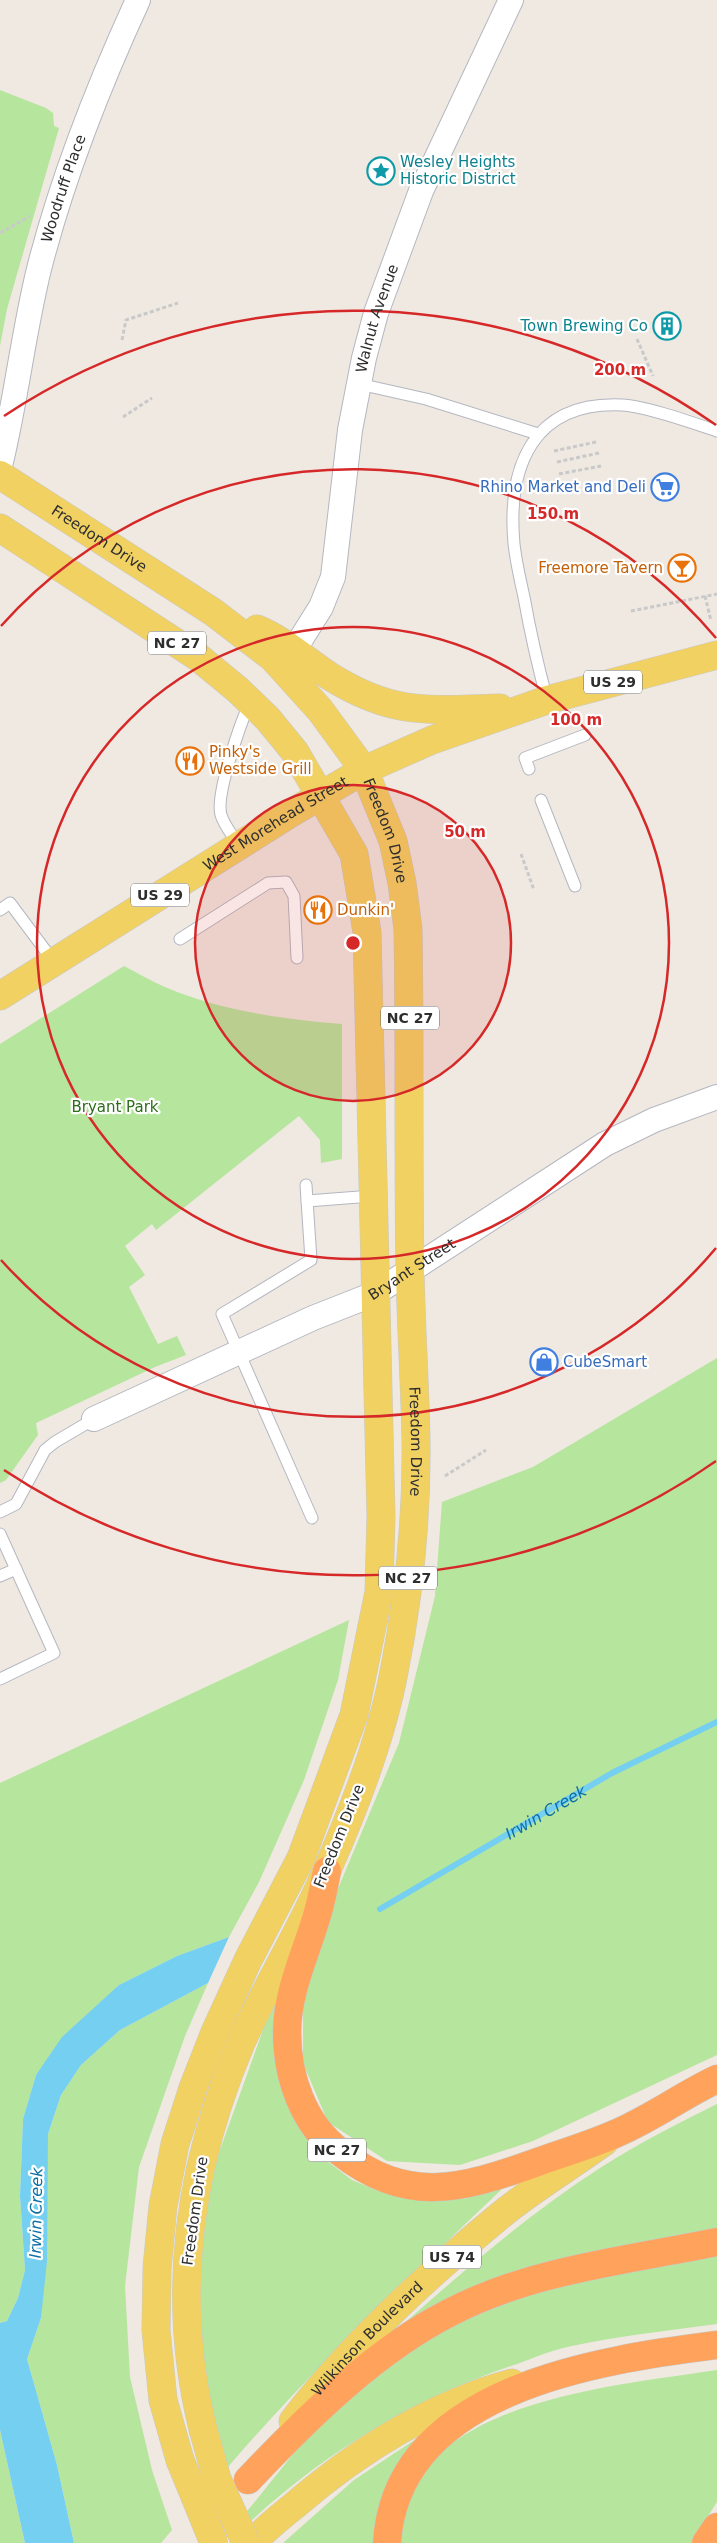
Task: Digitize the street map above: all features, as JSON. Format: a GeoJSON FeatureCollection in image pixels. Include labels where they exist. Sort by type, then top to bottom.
{"type":"FeatureCollection","features":[{"type":"Feature","properties":{"kind":"highway","name":"NC 27"},"geometry":{"type":"LineString","coordinates":[[327,1871],[318,1911],[291,1996],[287,2030],[288,2065],[298,2098],[323,2136],[333,2147],[357,2166],[378,2177],[408,2186],[454,2187],[484,2181],[618,2133]]}},
{"type":"Feature","properties":{"kind":"highway","name":"US 74"},"geometry":{"type":"LineString","coordinates":[[618,2133],[717,2079]]}},
{"type":"Feature","properties":{"kind":"highway"},"geometry":{"type":"LineString","coordinates":[[248,2480],[345,2386],[370,2366],[451,2312],[495,2293],[547,2276],[717,2242]]}},
{"type":"Feature","properties":{"kind":"highway"},"geometry":{"type":"LineString","coordinates":[[387,2543],[394,2505],[415,2464],[438,2437],[465,2415],[495,2398],[565,2372],[616,2360],[717,2345]]}},
{"type":"Feature","properties":{"kind":"highway"},"geometry":{"type":"LineString","coordinates":[[706,2543],[717,2527]]}},
{"type":"Feature","properties":{"kind":"main road","name":"Freedom Drive"},"geometry":{"type":"LineString","coordinates":[[0,475],[213,612],[273,658],[320,710],[364,770],[394,841],[408,929],[410,1272],[416,1445],[414,1528],[394,1674],[380,1732],[327,1871],[274,1973],[241,2043],[220,2097],[203,2151],[192,2210],[186,2269],[189,2362],[203,2429],[217,2479],[246,2543]]}},
{"type":"Feature","properties":{"kind":"main road","name":"Freedom Drive"},"geometry":{"type":"LineString","coordinates":[[0,528],[198,657],[268,720],[295,752],[354,854],[367,932],[374,1294],[381,1516],[379,1592],[354,1715],[301,1858],[248,1960],[215,2032],[193,2088],[175,2144],[163,2206],[157,2268],[158,2365],[162,2400],[180,2460],[214,2543]]}},
{"type":"Feature","properties":{"kind":"main road"},"geometry":{"type":"LineString","coordinates":[[213,612],[263,632],[294,650],[330,677],[384,704],[422,710],[536,703]]}},
{"type":"Feature","properties":{"kind":"main road","name":"West Morehead Street"},"geometry":{"type":"LineString","coordinates":[[0,996],[320,795],[364,770],[432,740],[536,703],[717,655]]}},
{"type":"Feature","properties":{"kind":"main road","name":"Wilkinson Boulevard"},"geometry":{"type":"LineString","coordinates":[[199,2543],[306,2404],[354,2349],[436,2271],[508,2209],[618,2133]]}},
{"type":"Feature","properties":{"kind":"main road"},"geometry":{"type":"LineString","coordinates":[[252,2543],[321,2483],[374,2446],[417,2421],[489,2390],[565,2372]]}},
{"type":"Feature","properties":{"kind":"street","name":"Woodruff Place"},"geometry":{"type":"LineString","coordinates":[[0,466],[12,419],[16,386],[39,271],[72,155],[105,72],[138,0]]}},
{"type":"Feature","properties":{"kind":"street","name":"Walnut Avenue"},"geometry":{"type":"LineString","coordinates":[[294,650],[321,607],[333,576],[350,430],[376,313],[405,231],[511,0]]}},
{"type":"Feature","properties":{"kind":"street","name":"Woodruff Place"},"geometry":{"type":"LineString","coordinates":[[0,411],[16,386]]}},
{"type":"Feature","properties":{"kind":"street","name":"Bryant Street"},"geometry":{"type":"LineString","coordinates":[[94,1419],[240,1351],[374,1294],[605,1144],[654,1120],[717,1097]]}},
{"type":"Feature","properties":{"kind":"lane"},"geometry":{"type":"LineString","coordinates":[[359,384],[426,399],[538,434]]}},
{"type":"Feature","properties":{"kind":"lane"},"geometry":{"type":"LineString","coordinates":[[536,703],[533,647],[514,545],[515,491],[524,457],[538,434],[555,419],[572,412],[623,405],[717,431]]}},
{"type":"Feature","properties":{"kind":"lane"},"geometry":{"type":"LineString","coordinates":[[239,846],[220,814],[234,739],[250,702]]}},
{"type":"Feature","properties":{"kind":"lane"},"geometry":{"type":"LineString","coordinates":[[529,769],[525,758],[585,735]]}},
{"type":"Feature","properties":{"kind":"lane"},"geometry":{"type":"LineString","coordinates":[[541,800],[575,886]]}},
{"type":"Feature","properties":{"kind":"lane"},"geometry":{"type":"LineString","coordinates":[[180,939],[268,883],[286,882],[294,896],[297,958]]}},
{"type":"Feature","properties":{"kind":"lane"},"geometry":{"type":"LineString","coordinates":[[0,910],[10,903],[54,962]]}},
{"type":"Feature","properties":{"kind":"lane"},"geometry":{"type":"LineString","coordinates":[[306,1185],[311,1260],[222,1314],[240,1351],[312,1518]]}},
{"type":"Feature","properties":{"kind":"lane"},"geometry":{"type":"LineString","coordinates":[[307,1201],[372,1196]]}},
{"type":"Feature","properties":{"kind":"lane"},"geometry":{"type":"LineString","coordinates":[[0,1512],[16,1504],[45,1450],[94,1419]]}},
{"type":"Feature","properties":{"kind":"lane"},"geometry":{"type":"LineString","coordinates":[[0,1534],[54,1653],[0,1679]]}},
{"type":"Feature","properties":{"kind":"lane"},"geometry":{"type":"LineString","coordinates":[[0,1576],[16,1569]]}},
{"type":"Feature","properties":{"kind":"path"},"geometry":{"type":"LineString","coordinates":[[0,233],[32,214]]}},
{"type":"Feature","properties":{"kind":"path"},"geometry":{"type":"LineString","coordinates":[[122,340],[126,320],[178,303]]}},
{"type":"Feature","properties":{"kind":"path"},"geometry":{"type":"LineString","coordinates":[[637,339],[653,376]]}},
{"type":"Feature","properties":{"kind":"path"},"geometry":{"type":"LineString","coordinates":[[123,417],[152,398]]}},
{"type":"Feature","properties":{"kind":"path"},"geometry":{"type":"LineString","coordinates":[[554,451],[596,442]]}},
{"type":"Feature","properties":{"kind":"path"},"geometry":{"type":"LineString","coordinates":[[557,462],[599,453]]}},
{"type":"Feature","properties":{"kind":"path"},"geometry":{"type":"LineString","coordinates":[[559,474],[601,466]]}},
{"type":"Feature","properties":{"kind":"path"},"geometry":{"type":"LineString","coordinates":[[632,610],[717,594]]}},
{"type":"Feature","properties":{"kind":"path"},"geometry":{"type":"LineString","coordinates":[[706,596],[710,621]]}},
{"type":"Feature","properties":{"kind":"path"},"geometry":{"type":"LineString","coordinates":[[521,854],[534,890]]}},
{"type":"Feature","properties":{"kind":"path"},"geometry":{"type":"LineString","coordinates":[[445,1476],[486,1450]]}},
{"type":"Feature","properties":{"kind":"green space"},"geometry":{"type":"Polygon","coordinates":[[[0,90],[46,108],[53,113],[54,126],[59,128],[7,309],[0,346],[0,90]]]}},
{"type":"Feature","properties":{"kind":"green space","name":"Bryant Park"},"geometry":{"type":"Polygon","coordinates":[[[124,966],[165,987],[230,1008],[252,1013],[342,1024],[342,1159],[321,1163],[320,1140],[299,1116],[156,1230],[152,1224],[125,1246],[145,1275],[129,1287],[158,1344],[177,1336],[186,1355],[155,1367],[36,1423],[38,1435],[6,1480],[0,1483],[0,1044],[124,966]]]}},
{"type":"Feature","properties":{"kind":"green space"},"geometry":{"type":"Polygon","coordinates":[[[717,1358],[717,2055],[533,2141],[460,2165],[387,2161],[328,2122],[303,2063],[303,2001],[327,1915],[399,1743],[435,1596],[442,1502],[533,1467],[717,1358]]]}},
{"type":"Feature","properties":{"kind":"green space"},"geometry":{"type":"Polygon","coordinates":[[[349,1620],[338,1680],[304,1780],[259,1882],[229,1937],[177,1956],[119,1985],[36,2075],[23,2119],[20,2196],[25,2270],[18,2298],[7,2321],[0,2323],[0,1783],[349,1620]]]}},
{"type":"Feature","properties":{"kind":"green space"},"geometry":{"type":"Polygon","coordinates":[[[208,1983],[185,2036],[139,2167],[125,2286],[130,2377],[152,2470],[172,2530],[161,2543],[74,2543],[57,2465],[27,2359],[41,2318],[48,2134],[61,2095],[81,2065],[120,2030],[208,1983]]]}},
{"type":"Feature","properties":{"kind":"green space"},"geometry":{"type":"Polygon","coordinates":[[[277,1991],[274,2057],[281,2088],[294,2119],[319,2155],[352,2180],[381,2192],[416,2198],[463,2199],[502,2189],[327,2360],[260,2430],[228,2467],[211,2411],[200,2359],[200,2247],[212,2172],[277,1991]]]}},
{"type":"Feature","properties":{"kind":"green space"},"geometry":{"type":"Polygon","coordinates":[[[717,2104],[717,2231],[392,2334],[493,2247],[545,2206],[628,2151],[717,2104]]]}},
{"type":"Feature","properties":{"kind":"green space"},"geometry":{"type":"Polygon","coordinates":[[[717,2254],[717,2324],[567,2347],[480,2377],[444,2392],[376,2428],[343,2449],[280,2495],[251,2521],[247,2511],[315,2429],[373,2376],[393,2360],[437,2331],[484,2308],[540,2289],[717,2254]]]}},
{"type":"Feature","properties":{"kind":"green space"},"geometry":{"type":"Polygon","coordinates":[[[717,2370],[717,2502],[691,2543],[400,2543],[410,2499],[422,2475],[446,2449],[477,2428],[515,2411],[556,2398],[599,2388],[717,2370]]]}},
{"type":"Feature","properties":{"kind":"green space"},"geometry":{"type":"Polygon","coordinates":[[[0,2430],[25,2543],[0,2543],[0,2430]]]}},
{"type":"Feature","properties":{"kind":"green space"},"geometry":{"type":"Polygon","coordinates":[[[416,2439],[419,2445],[377,2543],[283,2543],[354,2480],[416,2439]]]}},
{"type":"Feature","properties":{"kind":"water"},"geometry":{"type":"Polygon","coordinates":[[[229,1937],[208,1983],[120,2030],[81,2065],[61,2095],[48,2134],[47,2261],[41,2318],[27,2359],[57,2465],[74,2543],[25,2543],[0,2430],[0,2323],[7,2321],[18,2298],[25,2270],[20,2196],[23,2119],[36,2075],[62,2037],[119,1985],[177,1956],[229,1937]]]}},
{"type":"Feature","properties":{"kind":"waterway","name":"Irwin Creek"},"geometry":{"type":"LineString","coordinates":[[380,1909],[612,1773],[717,1722]]}},
{"type":"Feature","properties":{"kind":"place","name":"Wesley Heights Historic District"},"geometry":{"type":"Point","coordinates":[381,171]}},
{"type":"Feature","properties":{"kind":"place","name":"Town Brewing Co"},"geometry":{"type":"Point","coordinates":[667,326]}},
{"type":"Feature","properties":{"kind":"place","name":"Rhino Market and Deli"},"geometry":{"type":"Point","coordinates":[665,487]}},
{"type":"Feature","properties":{"kind":"place","name":"Freemore Tavern"},"geometry":{"type":"Point","coordinates":[682,568]}},
{"type":"Feature","properties":{"kind":"place","name":"Pinky's Westside Grill"},"geometry":{"type":"Point","coordinates":[190,761]}},
{"type":"Feature","properties":{"kind":"place","name":"Dunkin'"},"geometry":{"type":"Point","coordinates":[318,910]}},
{"type":"Feature","properties":{"kind":"place","name":"CubeSmart"},"geometry":{"type":"Point","coordinates":[544,1362]}}]}
